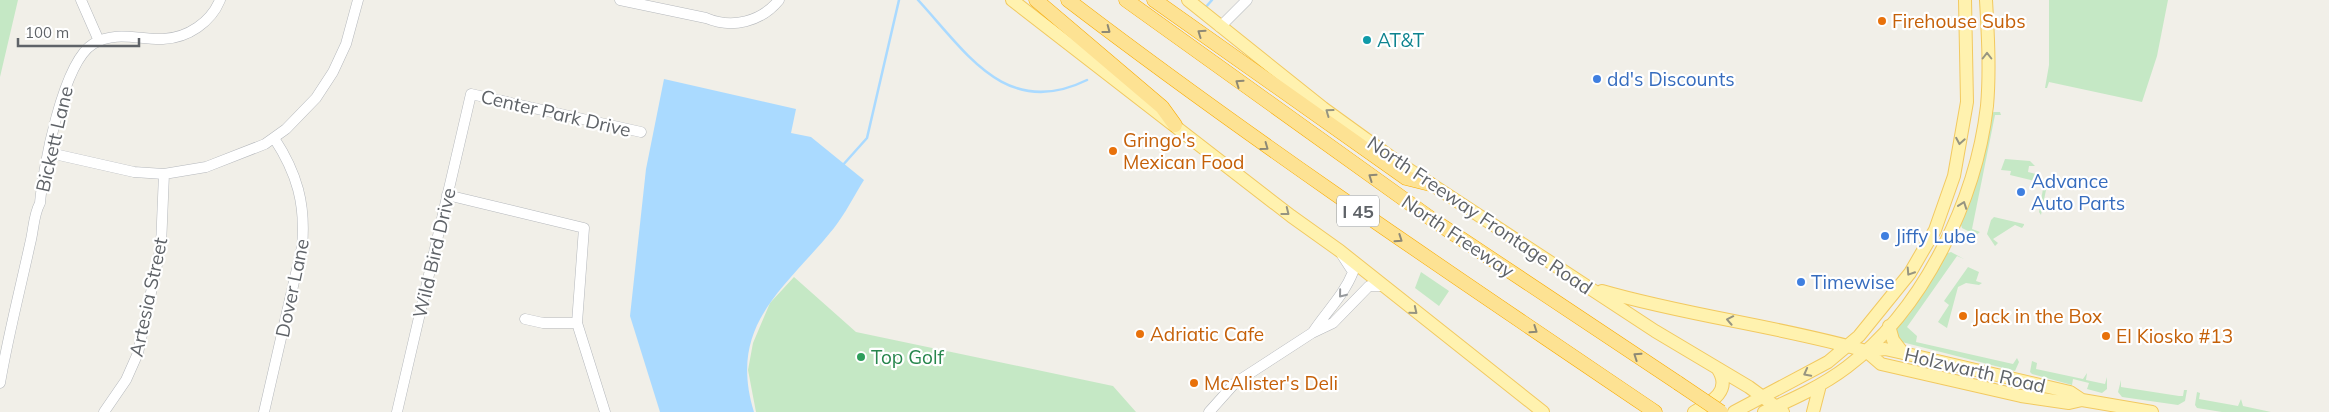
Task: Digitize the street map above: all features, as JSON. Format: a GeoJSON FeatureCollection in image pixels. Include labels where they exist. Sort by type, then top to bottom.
{"type":"FeatureCollection","features":[{"type":"Feature","properties":{"kind":"highway"},"geometry":{"type":"LineString","coordinates":[[1036,0],[1162,107],[1175,126]]}},
{"type":"Feature","properties":{"kind":"highway","name":"North Freeway"},"geometry":{"type":"LineString","coordinates":[[1068,0],[1290,165],[1655,412]]}},
{"type":"Feature","properties":{"kind":"highway","name":"North Freeway"},"geometry":{"type":"LineString","coordinates":[[1126,0],[1433,220],[1721,412]]}},
{"type":"Feature","properties":{"kind":"highway"},"geometry":{"type":"LineString","coordinates":[[1154,0],[1406,178],[1430,184]]}},
{"type":"Feature","properties":{"kind":"main road"},"geometry":{"type":"LineString","coordinates":[[1012,0],[1291,216],[1340,251],[1543,412]]}},
{"type":"Feature","properties":{"kind":"main road","name":"North Freeway Frontage Road"},"geometry":{"type":"LineString","coordinates":[[1188,0],[1323,108],[1430,184],[1587,286],[1764,397],[1774,410]]}},
{"type":"Feature","properties":{"kind":"main road"},"geometry":{"type":"LineString","coordinates":[[1734,412],[1828,362],[1847,346],[1882,309],[1910,273],[1935,230],[1954,176],[1967,102],[1965,0]]}},
{"type":"Feature","properties":{"kind":"main road"},"geometry":{"type":"LineString","coordinates":[[1774,410],[1820,385],[1849,366],[1866,351],[1889,326],[1923,282],[1952,230],[1973,173],[1987,105],[1986,0]]}},
{"type":"Feature","properties":{"kind":"main road"},"geometry":{"type":"LineString","coordinates":[[1967,102],[1987,105]]}},
{"type":"Feature","properties":{"kind":"main road","name":"Holzwarth Road"},"geometry":{"type":"LineString","coordinates":[[1587,286],[1637,301],[1866,351],[1885,350],[1903,353],[2070,392],[2082,400]]}},
{"type":"Feature","properties":{"kind":"main road"},"geometry":{"type":"LineString","coordinates":[[1889,326],[1893,340],[1903,353]]}},
{"type":"Feature","properties":{"kind":"main road","name":"Holzwarth Road"},"geometry":{"type":"LineString","coordinates":[[1866,351],[1881,364],[2021,396],[2069,403],[2082,400],[2152,412]]}},
{"type":"Feature","properties":{"kind":"main road"},"geometry":{"type":"LineString","coordinates":[[1694,412],[1714,401],[1721,392],[1723,382],[1717,367]]}},
{"type":"Feature","properties":{"kind":"main road"},"geometry":{"type":"LineString","coordinates":[[1813,412],[1820,385]]}},
{"type":"Feature","properties":{"kind":"street"},"geometry":{"type":"LineString","coordinates":[[81,0],[99,41]]}},
{"type":"Feature","properties":{"kind":"street","name":"Bickett Lane"},"geometry":{"type":"LineString","coordinates":[[0,383],[9,329],[30,244],[34,214],[40,203],[69,75],[85,50],[99,41],[122,35],[162,40],[180,36],[205,22],[220,0]]}},
{"type":"Feature","properties":{"kind":"street"},"geometry":{"type":"LineString","coordinates":[[50,153],[134,172],[164,174],[206,167],[230,160],[274,138],[316,98],[333,72],[346,44],[358,0]]}},
{"type":"Feature","properties":{"kind":"street"},"geometry":{"type":"LineString","coordinates":[[620,0],[706,18],[716,22],[735,24],[760,17],[773,8],[780,0]]}},
{"type":"Feature","properties":{"kind":"street"},"geometry":{"type":"LineString","coordinates":[[1220,26],[1247,0]]}},
{"type":"Feature","properties":{"kind":"street","name":"Center Park Drive"},"geometry":{"type":"LineString","coordinates":[[470,94],[640,132]]}},
{"type":"Feature","properties":{"kind":"street","name":"Wild Bird Drive"},"geometry":{"type":"LineString","coordinates":[[397,412],[470,94]]}},
{"type":"Feature","properties":{"kind":"street","name":"Dover Lane"},"geometry":{"type":"LineString","coordinates":[[264,412],[302,247],[304,225],[295,177],[289,160],[274,138]]}},
{"type":"Feature","properties":{"kind":"street","name":"Artesia Street"},"geometry":{"type":"LineString","coordinates":[[104,412],[126,380],[140,345],[161,246],[164,174]]}},
{"type":"Feature","properties":{"kind":"street"},"geometry":{"type":"LineString","coordinates":[[447,195],[584,228],[577,323],[604,412]]}},
{"type":"Feature","properties":{"kind":"street"},"geometry":{"type":"LineString","coordinates":[[1312,333],[1324,314],[1347,288],[1353,272],[1340,251]]}},
{"type":"Feature","properties":{"kind":"street"},"geometry":{"type":"LineString","coordinates":[[1209,412],[1235,383],[1312,333],[1332,323],[1370,286],[1383,286]]}},
{"type":"Feature","properties":{"kind":"street"},"geometry":{"type":"LineString","coordinates":[[525,319],[543,323],[577,323]]}},
{"type":"Feature","properties":{"kind":"green space"},"geometry":{"type":"Polygon","coordinates":[[[0,0],[18,0],[0,77],[0,0]]]}},
{"type":"Feature","properties":{"kind":"green space"},"geometry":{"type":"Polygon","coordinates":[[[2049,0],[2168,0],[2157,56],[2142,102],[2049,82],[2047,88],[2045,88],[2049,65],[2049,0]]]}},
{"type":"Feature","properties":{"kind":"green space"},"geometry":{"type":"Polygon","coordinates":[[[2000,112],[2001,115],[1995,115],[1972,229],[1980,232],[1976,235],[1962,228],[1960,222],[1991,113],[2000,112]]]}},
{"type":"Feature","properties":{"kind":"green space"},"geometry":{"type":"Polygon","coordinates":[[[2005,159],[2030,161],[2035,166],[2029,166],[2028,172],[2040,175],[2047,185],[2041,215],[2039,212],[2044,183],[2010,175],[2011,171],[2001,170],[2005,159]]]}},
{"type":"Feature","properties":{"kind":"green space"},"geometry":{"type":"Polygon","coordinates":[[[1994,217],[2024,225],[2022,228],[2015,225],[1993,239],[1998,243],[1995,246],[1987,234],[1991,220],[1994,217]]]}},
{"type":"Feature","properties":{"kind":"green space"},"geometry":{"type":"Polygon","coordinates":[[[1951,252],[1964,259],[1957,256],[1907,327],[1917,336],[1916,342],[2013,364],[2017,358],[2019,362],[2015,371],[1898,341],[1896,326],[1945,254],[1951,252]]]}},
{"type":"Feature","properties":{"kind":"green space"},"geometry":{"type":"Polygon","coordinates":[[[1968,267],[1979,272],[1976,281],[1982,283],[1979,285],[1966,283],[1958,287],[1947,328],[1938,322],[1949,305],[1944,301],[1968,267]]]}},
{"type":"Feature","properties":{"kind":"green space"},"geometry":{"type":"Polygon","coordinates":[[[1421,272],[1449,291],[1439,306],[1415,288],[1421,272]]]}},
{"type":"Feature","properties":{"kind":"green space","name":"Top Golf"},"geometry":{"type":"Polygon","coordinates":[[[794,277],[856,332],[1113,386],[1136,412],[756,412],[748,370],[753,343],[770,303],[794,277]]]}},
{"type":"Feature","properties":{"kind":"green space"},"geometry":{"type":"Polygon","coordinates":[[[2032,361],[2037,363],[2036,369],[2083,379],[2087,373],[2086,380],[2105,384],[2107,377],[2107,389],[2102,393],[2087,389],[2089,383],[2073,379],[2072,385],[2032,374],[2030,372],[2032,361]]]}},
{"type":"Feature","properties":{"kind":"green space"},"geometry":{"type":"Polygon","coordinates":[[[2121,380],[2121,387],[2179,396],[2183,396],[2184,390],[2187,390],[2185,401],[2178,405],[2122,397],[2118,392],[2121,380]]]}},
{"type":"Feature","properties":{"kind":"green space"},"geometry":{"type":"Polygon","coordinates":[[[2197,392],[2200,393],[2199,399],[2238,406],[2241,399],[2243,406],[2271,412],[2222,412],[2197,408],[2195,405],[2197,392]]]}},
{"type":"Feature","properties":{"kind":"water"},"geometry":{"type":"Polygon","coordinates":[[[664,79],[796,109],[791,133],[811,137],[864,180],[838,223],[780,290],[766,310],[755,331],[748,355],[748,381],[754,412],[660,412],[630,316],[646,169],[664,79]]]}},
{"type":"Feature","properties":{"kind":"waterway"},"geometry":{"type":"LineString","coordinates":[[842,166],[867,138],[899,0]]}},
{"type":"Feature","properties":{"kind":"waterway"},"geometry":{"type":"LineString","coordinates":[[918,0],[971,59],[990,74],[1011,86],[1033,92],[1058,90],[1087,80]]}},
{"type":"Feature","properties":{"kind":"waterway"},"geometry":{"type":"LineString","coordinates":[[1205,8],[1212,0]]}},
{"type":"Feature","properties":{"kind":"place","name":"Firehouse Subs"},"geometry":{"type":"Point","coordinates":[1882,21]}},
{"type":"Feature","properties":{"kind":"place","name":"AT&T"},"geometry":{"type":"Point","coordinates":[1367,40]}},
{"type":"Feature","properties":{"kind":"place","name":"dd's Discounts"},"geometry":{"type":"Point","coordinates":[1597,79]}},
{"type":"Feature","properties":{"kind":"place","name":"Gringo's Mexican Food"},"geometry":{"type":"Point","coordinates":[1113,151]}},
{"type":"Feature","properties":{"kind":"place","name":"Advance Auto Parts"},"geometry":{"type":"Point","coordinates":[2021,192]}},
{"type":"Feature","properties":{"kind":"place","name":"Jiffy Lube"},"geometry":{"type":"Point","coordinates":[1885,236]}},
{"type":"Feature","properties":{"kind":"place","name":"Timewise"},"geometry":{"type":"Point","coordinates":[1801,282]}},
{"type":"Feature","properties":{"kind":"place","name":"Jack in the Box"},"geometry":{"type":"Point","coordinates":[1963,316]}},
{"type":"Feature","properties":{"kind":"place","name":"Adriatic Cafe"},"geometry":{"type":"Point","coordinates":[1140,334]}},
{"type":"Feature","properties":{"kind":"place","name":"El Kiosko #13"},"geometry":{"type":"Point","coordinates":[2106,336]}},
{"type":"Feature","properties":{"kind":"place","name":"Top Golf"},"geometry":{"type":"Point","coordinates":[861,357]}},
{"type":"Feature","properties":{"kind":"place","name":"McAlister's Deli"},"geometry":{"type":"Point","coordinates":[1194,383]}}]}
